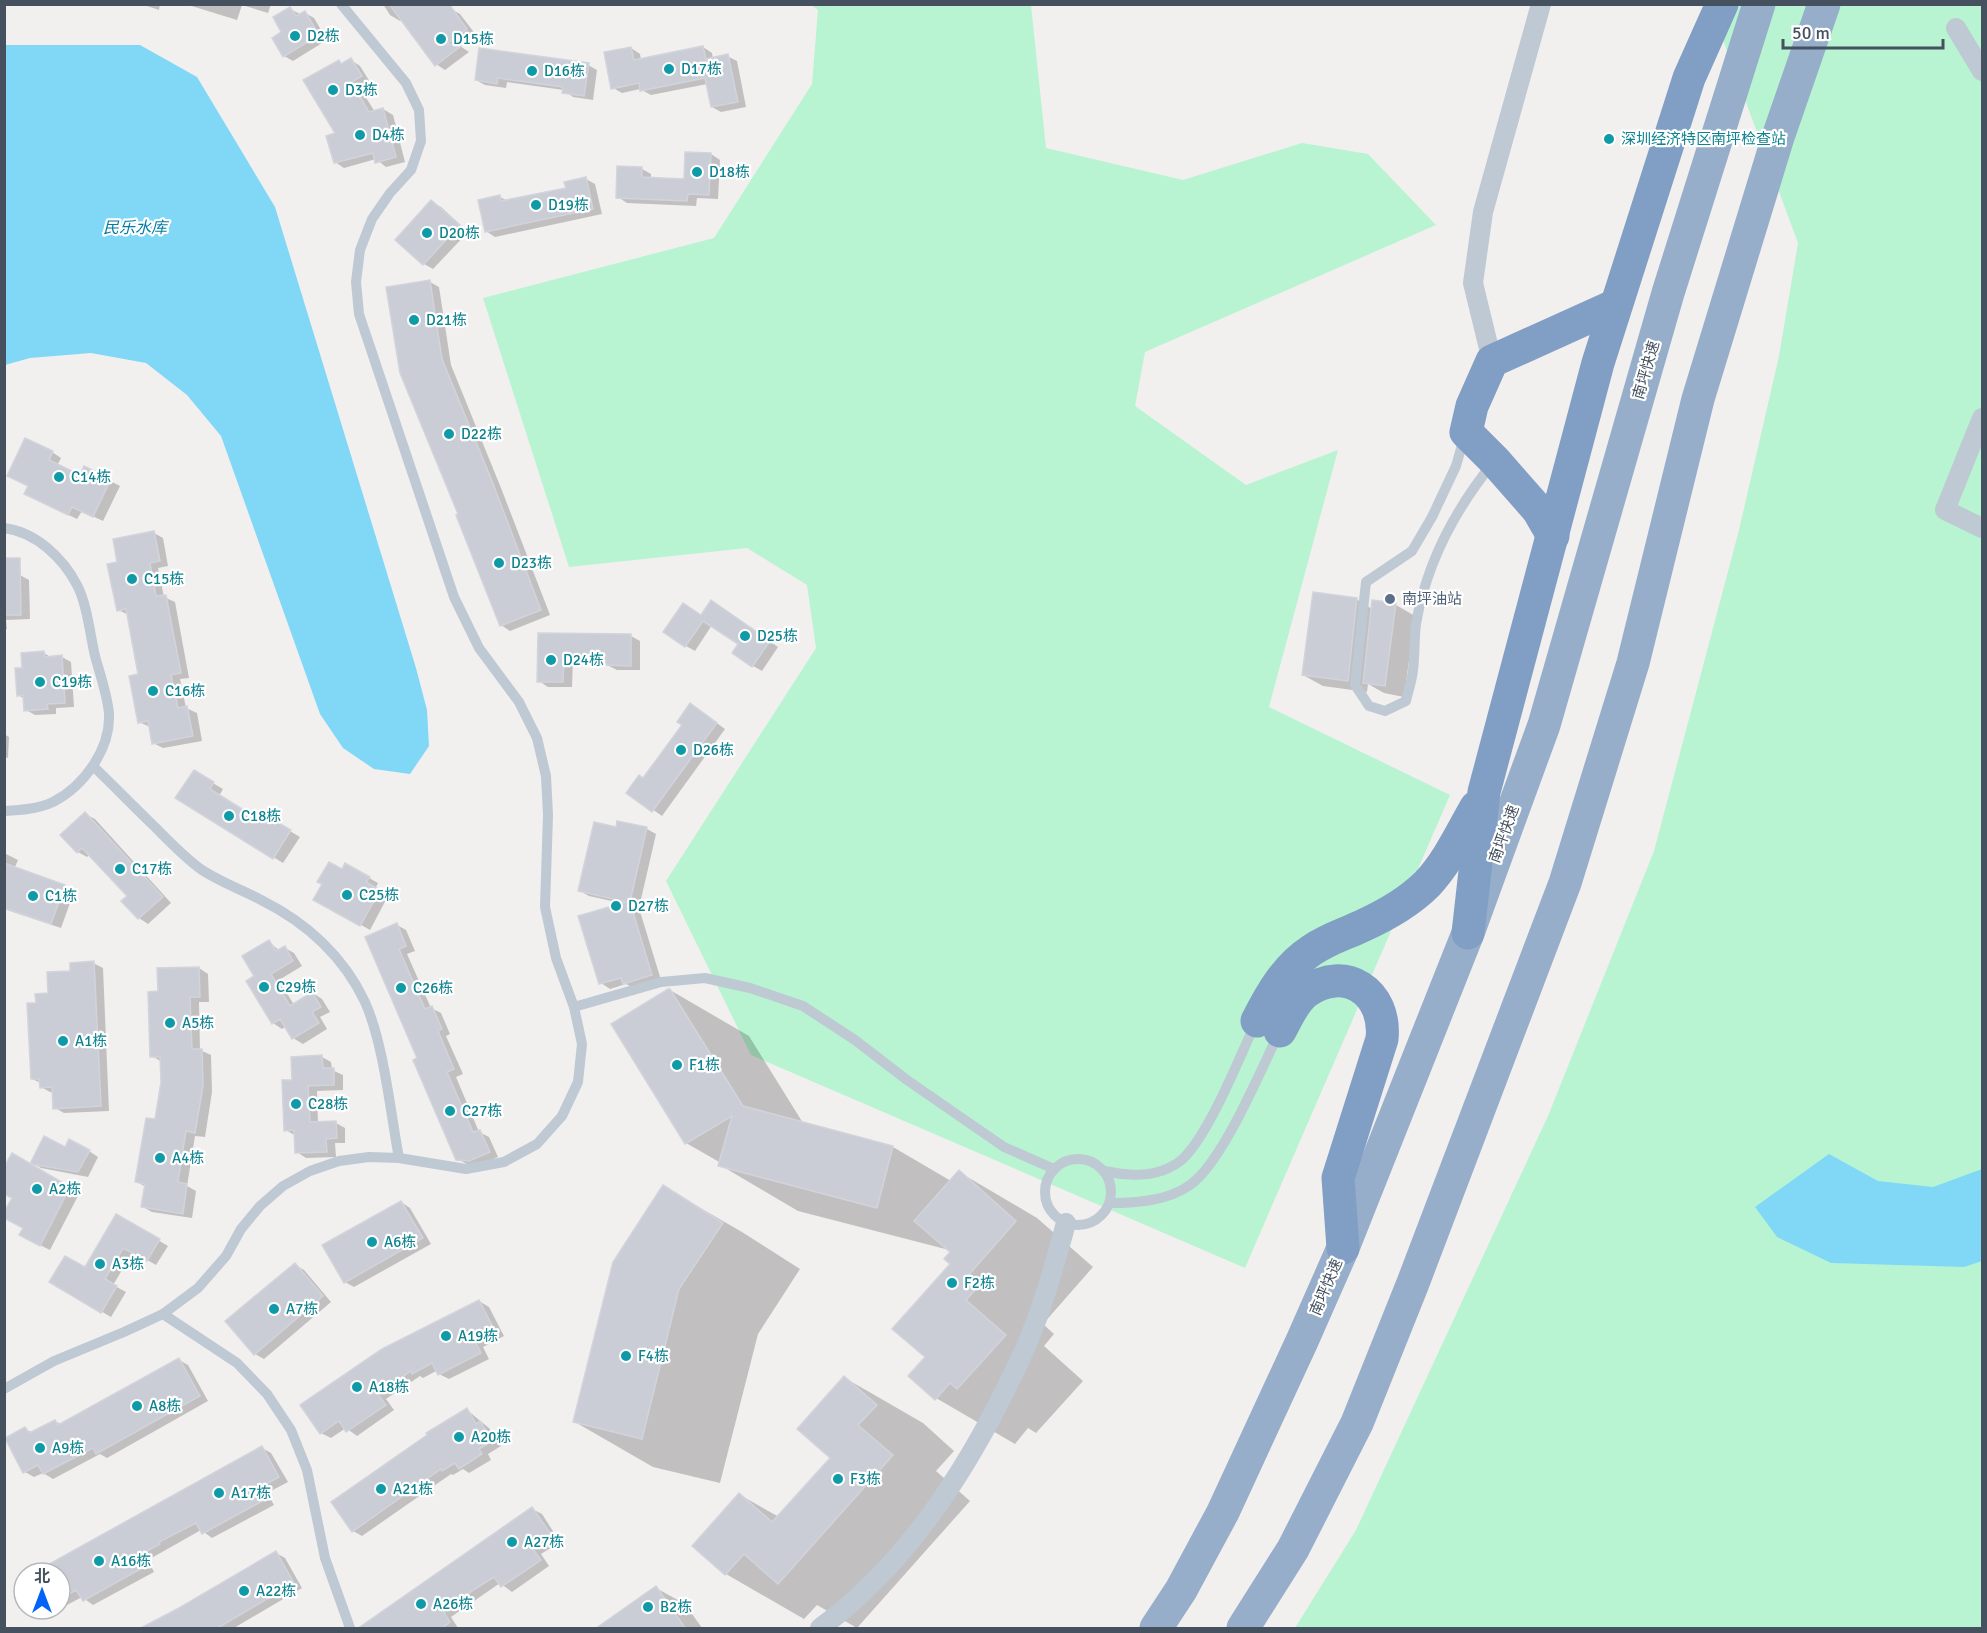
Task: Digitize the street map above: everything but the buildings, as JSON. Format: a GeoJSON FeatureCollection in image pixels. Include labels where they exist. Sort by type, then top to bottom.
{"type":"FeatureCollection","features":[{"type":"Feature","properties":{"kind":"highway"},"geometry":{"type":"LineString","coordinates":[[1468,933],[1484,792],[1598,363],[1689,78],[1722,4]]}},
{"type":"Feature","properties":{"kind":"highway","name":"南坪快速"},"geometry":{"type":"LineString","coordinates":[[1156,1629],[1181,1590],[1223,1512],[1302,1341],[1343,1248],[1468,933],[1544,725],[1668,293],[1759,4]]}},
{"type":"Feature","properties":{"kind":"highway"},"geometry":{"type":"LineString","coordinates":[[1243,1629],[1293,1549],[1357,1423],[1413,1283],[1565,883],[1633,663],[1698,399],[1774,149],[1824,4]]}},
{"type":"Feature","properties":{"kind":"highway"},"geometry":{"type":"LineString","coordinates":[[1552,536],[1538,510],[1466,432],[1472,406],[1492,361],[1616,305]]}},
{"type":"Feature","properties":{"kind":"highway"},"geometry":{"type":"LineString","coordinates":[[1268,1026],[1277,983],[1310,951],[1363,926],[1426,885],[1453,848],[1484,792]]}},
{"type":"Feature","properties":{"kind":"highway"},"geometry":{"type":"LineString","coordinates":[[1268,1026],[1295,1005],[1304,993],[1325,981],[1346,982],[1363,989],[1378,1005],[1384,1023],[1382,1039],[1338,1178],[1343,1248]]}},
{"type":"Feature","properties":{"kind":"street"},"geometry":{"type":"LineString","coordinates":[[1492,361],[1473,283],[1483,212],[1541,4]]}},
{"type":"Feature","properties":{"kind":"street"},"geometry":{"type":"LineString","coordinates":[[1956,28],[1983,71]]}},
{"type":"Feature","properties":{"kind":"street"},"geometry":{"type":"LineString","coordinates":[[1983,417],[1945,510],[1983,528]]}},
{"type":"Feature","properties":{"kind":"street"},"geometry":{"type":"LineString","coordinates":[[820,1629],[879,1576],[922,1527],[960,1473],[1024,1352],[1049,1284],[1066,1223]]}},
{"type":"Feature","properties":{"kind":"lane"},"geometry":{"type":"LineString","coordinates":[[4,1389],[54,1361],[163,1314],[198,1288],[226,1256],[241,1229],[260,1206],[283,1186],[310,1171],[339,1161],[369,1156],[399,1158],[466,1169],[504,1162],[537,1144],[562,1116],[578,1082],[582,1044],[573,1007],[556,958],[545,907],[548,796],[537,738],[519,702],[479,648],[454,597],[359,314],[356,282],[360,250],[372,219],[390,193],[411,170],[421,141],[419,110],[406,83],[342,4]]}},
{"type":"Feature","properties":{"kind":"lane"},"geometry":{"type":"LineString","coordinates":[[1466,432],[1456,466],[1432,517],[1412,551],[1366,582],[1355,685],[1369,706],[1385,711],[1406,701],[1413,673],[1416,625],[1430,570],[1451,525],[1475,486],[1495,461]]}},
{"type":"Feature","properties":{"kind":"lane"},"geometry":{"type":"LineString","coordinates":[[4,528],[39,541],[62,561],[78,586],[109,714],[105,741],[93,766],[76,787],[53,802],[27,810],[4,811]]}},
{"type":"Feature","properties":{"kind":"lane"},"geometry":{"type":"LineString","coordinates":[[93,766],[175,847],[201,869],[230,887],[262,900],[298,922],[315,935],[343,966],[365,1002],[378,1042],[399,1158]]}},
{"type":"Feature","properties":{"kind":"lane"},"geometry":{"type":"LineString","coordinates":[[573,1007],[661,982],[705,978],[750,988],[802,1005],[855,1040],[907,1080],[1004,1147],[1054,1169]]}},
{"type":"Feature","properties":{"kind":"lane"},"geometry":{"type":"LineString","coordinates":[[1104,1171],[1128,1176],[1153,1173],[1177,1164],[1196,1145],[1268,1026]]}},
{"type":"Feature","properties":{"kind":"lane"},"geometry":{"type":"LineString","coordinates":[[1110,1203],[1137,1203],[1167,1196],[1190,1185],[1207,1168],[1221,1148],[1268,1026]]}},
{"type":"Feature","properties":{"kind":"lane"},"geometry":{"type":"LineString","coordinates":[[1074,1159],[1085,1159],[1096,1164],[1110,1181],[1112,1192],[1105,1212],[1097,1220],[1077,1226],[1066,1223],[1050,1210],[1045,1190],[1054,1169],[1063,1162],[1074,1159]]}},
{"type":"Feature","properties":{"kind":"lane"},"geometry":{"type":"LineString","coordinates":[[163,1314],[237,1363],[267,1394],[291,1430],[307,1470],[325,1558],[350,1629]]}},
{"type":"Feature","properties":{"kind":"green space"},"geometry":{"type":"Polygon","coordinates":[[[811,5],[1031,5],[1046,148],[1183,180],[1302,143],[1368,154],[1436,225],[1145,352],[1135,406],[1246,485],[1338,450],[1269,707],[1450,795],[1245,1268],[751,1055],[666,881],[816,648],[807,585],[747,548],[569,567],[483,298],[714,238],[812,84],[818,10],[811,5]]]}},
{"type":"Feature","properties":{"kind":"green space"},"geometry":{"type":"Polygon","coordinates":[[[1710,5],[1982,5],[1982,1628],[1295,1628],[1356,1530],[1548,1116],[1654,851],[1739,530],[1779,356],[1798,243],[1710,5]]]}},
{"type":"Feature","properties":{"kind":"water","name":"民乐水库"},"geometry":{"type":"Polygon","coordinates":[[[5,45],[140,45],[197,77],[275,207],[427,710],[429,746],[410,774],[374,769],[343,748],[320,714],[221,436],[187,395],[146,363],[91,353],[30,358],[5,365],[5,45]]]}},
{"type":"Feature","properties":{"kind":"water"},"geometry":{"type":"Polygon","coordinates":[[[1829,1154],[1878,1181],[1933,1187],[1982,1169],[1982,1261],[1964,1267],[1831,1263],[1777,1237],[1755,1207],[1829,1154]]]}},
{"type":"Feature","properties":{"kind":"place","name":"D2栋"},"geometry":{"type":"Point","coordinates":[295,36]}},
{"type":"Feature","properties":{"kind":"place","name":"D15栋"},"geometry":{"type":"Point","coordinates":[441,39]}},
{"type":"Feature","properties":{"kind":"place","name":"D17栋"},"geometry":{"type":"Point","coordinates":[669,69]}},
{"type":"Feature","properties":{"kind":"place","name":"D16栋"},"geometry":{"type":"Point","coordinates":[532,71]}},
{"type":"Feature","properties":{"kind":"place","name":"D3栋"},"geometry":{"type":"Point","coordinates":[333,90]}},
{"type":"Feature","properties":{"kind":"place","name":"D4栋"},"geometry":{"type":"Point","coordinates":[360,135]}},
{"type":"Feature","properties":{"kind":"place","name":"深圳经济特区南坪检查站"},"geometry":{"type":"Point","coordinates":[1609,139]}},
{"type":"Feature","properties":{"kind":"place","name":"D18栋"},"geometry":{"type":"Point","coordinates":[697,172]}},
{"type":"Feature","properties":{"kind":"place","name":"D19栋"},"geometry":{"type":"Point","coordinates":[536,205]}},
{"type":"Feature","properties":{"kind":"place","name":"D20栋"},"geometry":{"type":"Point","coordinates":[427,233]}},
{"type":"Feature","properties":{"kind":"place","name":"D21栋"},"geometry":{"type":"Point","coordinates":[414,320]}},
{"type":"Feature","properties":{"kind":"place","name":"D22栋"},"geometry":{"type":"Point","coordinates":[449,434]}},
{"type":"Feature","properties":{"kind":"place","name":"C14栋"},"geometry":{"type":"Point","coordinates":[59,477]}},
{"type":"Feature","properties":{"kind":"place","name":"D23栋"},"geometry":{"type":"Point","coordinates":[499,563]}},
{"type":"Feature","properties":{"kind":"place","name":"C15栋"},"geometry":{"type":"Point","coordinates":[132,579]}},
{"type":"Feature","properties":{"kind":"place","name":"南坪油站"},"geometry":{"type":"Point","coordinates":[1390,599]}},
{"type":"Feature","properties":{"kind":"place","name":"D25栋"},"geometry":{"type":"Point","coordinates":[745,636]}},
{"type":"Feature","properties":{"kind":"place","name":"D24栋"},"geometry":{"type":"Point","coordinates":[551,660]}},
{"type":"Feature","properties":{"kind":"place","name":"C19栋"},"geometry":{"type":"Point","coordinates":[40,682]}},
{"type":"Feature","properties":{"kind":"place","name":"C16栋"},"geometry":{"type":"Point","coordinates":[153,691]}},
{"type":"Feature","properties":{"kind":"place","name":"D26栋"},"geometry":{"type":"Point","coordinates":[681,750]}},
{"type":"Feature","properties":{"kind":"place","name":"C18栋"},"geometry":{"type":"Point","coordinates":[229,816]}},
{"type":"Feature","properties":{"kind":"place","name":"C17栋"},"geometry":{"type":"Point","coordinates":[120,869]}},
{"type":"Feature","properties":{"kind":"place","name":"C25栋"},"geometry":{"type":"Point","coordinates":[347,895]}},
{"type":"Feature","properties":{"kind":"place","name":"C1栋"},"geometry":{"type":"Point","coordinates":[33,896]}},
{"type":"Feature","properties":{"kind":"place","name":"D27栋"},"geometry":{"type":"Point","coordinates":[616,906]}},
{"type":"Feature","properties":{"kind":"place","name":"C29栋"},"geometry":{"type":"Point","coordinates":[264,987]}},
{"type":"Feature","properties":{"kind":"place","name":"C26栋"},"geometry":{"type":"Point","coordinates":[401,988]}},
{"type":"Feature","properties":{"kind":"place","name":"A5栋"},"geometry":{"type":"Point","coordinates":[170,1023]}},
{"type":"Feature","properties":{"kind":"place","name":"A1栋"},"geometry":{"type":"Point","coordinates":[63,1041]}},
{"type":"Feature","properties":{"kind":"place","name":"F1栋"},"geometry":{"type":"Point","coordinates":[677,1065]}},
{"type":"Feature","properties":{"kind":"place","name":"C28栋"},"geometry":{"type":"Point","coordinates":[296,1104]}},
{"type":"Feature","properties":{"kind":"place","name":"C27栋"},"geometry":{"type":"Point","coordinates":[450,1111]}},
{"type":"Feature","properties":{"kind":"place","name":"A4栋"},"geometry":{"type":"Point","coordinates":[160,1158]}},
{"type":"Feature","properties":{"kind":"place","name":"A2栋"},"geometry":{"type":"Point","coordinates":[37,1189]}},
{"type":"Feature","properties":{"kind":"place","name":"A6栋"},"geometry":{"type":"Point","coordinates":[372,1242]}},
{"type":"Feature","properties":{"kind":"place","name":"A3栋"},"geometry":{"type":"Point","coordinates":[100,1264]}},
{"type":"Feature","properties":{"kind":"place","name":"F2栋"},"geometry":{"type":"Point","coordinates":[952,1283]}},
{"type":"Feature","properties":{"kind":"place","name":"A7栋"},"geometry":{"type":"Point","coordinates":[274,1309]}},
{"type":"Feature","properties":{"kind":"place","name":"A19栋"},"geometry":{"type":"Point","coordinates":[446,1336]}},
{"type":"Feature","properties":{"kind":"place","name":"F4栋"},"geometry":{"type":"Point","coordinates":[626,1356]}},
{"type":"Feature","properties":{"kind":"place","name":"A18栋"},"geometry":{"type":"Point","coordinates":[357,1387]}},
{"type":"Feature","properties":{"kind":"place","name":"A8栋"},"geometry":{"type":"Point","coordinates":[137,1406]}},
{"type":"Feature","properties":{"kind":"place","name":"A20栋"},"geometry":{"type":"Point","coordinates":[459,1437]}},
{"type":"Feature","properties":{"kind":"place","name":"A9栋"},"geometry":{"type":"Point","coordinates":[40,1448]}},
{"type":"Feature","properties":{"kind":"place","name":"F3栋"},"geometry":{"type":"Point","coordinates":[838,1479]}},
{"type":"Feature","properties":{"kind":"place","name":"A21栋"},"geometry":{"type":"Point","coordinates":[381,1489]}},
{"type":"Feature","properties":{"kind":"place","name":"A17栋"},"geometry":{"type":"Point","coordinates":[219,1493]}},
{"type":"Feature","properties":{"kind":"place","name":"A27栋"},"geometry":{"type":"Point","coordinates":[512,1542]}},
{"type":"Feature","properties":{"kind":"place","name":"A16栋"},"geometry":{"type":"Point","coordinates":[99,1561]}},
{"type":"Feature","properties":{"kind":"place","name":"A22栋"},"geometry":{"type":"Point","coordinates":[244,1591]}},
{"type":"Feature","properties":{"kind":"place","name":"A26栋"},"geometry":{"type":"Point","coordinates":[421,1604]}},
{"type":"Feature","properties":{"kind":"place","name":"B2栋"},"geometry":{"type":"Point","coordinates":[648,1607]}}]}
